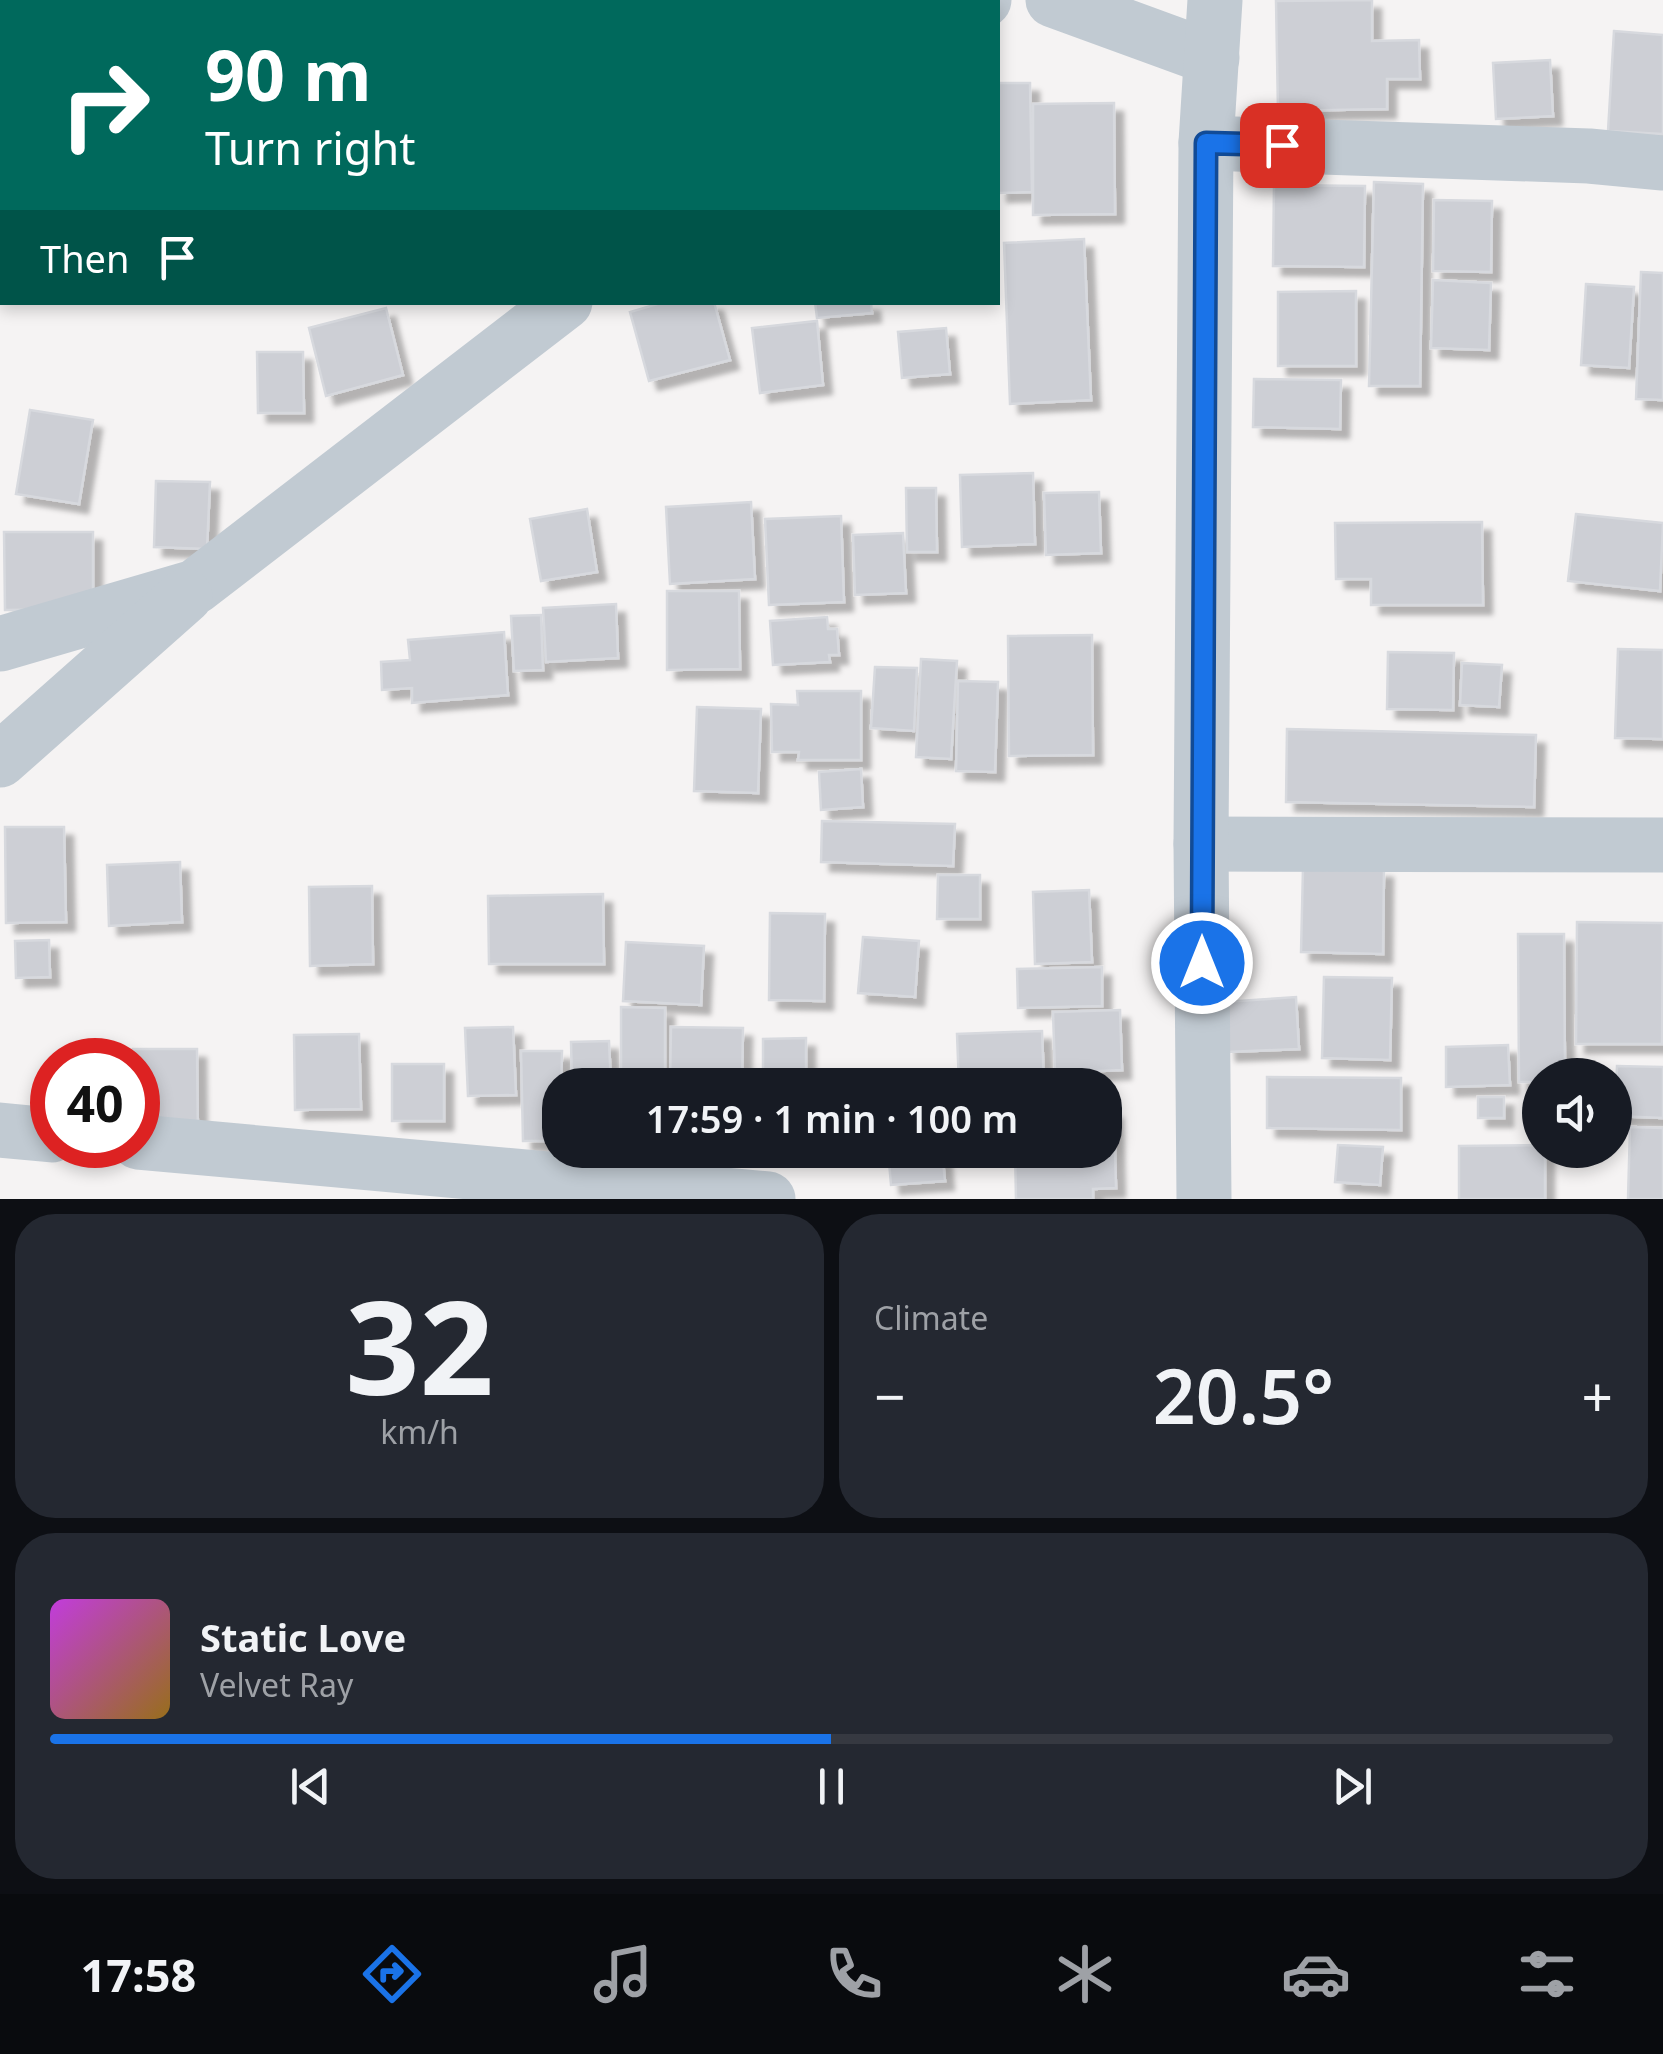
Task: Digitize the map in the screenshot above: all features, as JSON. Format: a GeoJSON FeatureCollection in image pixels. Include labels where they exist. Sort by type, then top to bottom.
{"type":"FeatureCollection","features":[{"type":"Feature","properties":{"kind":"street"},"geometry":{"type":"LineString","coordinates":[[1053,0],[1212,58]]}},
{"type":"Feature","properties":{"kind":"street"},"geometry":{"type":"LineString","coordinates":[[1204,1199],[1201,844],[1206,143],[1215,0]]}},
{"type":"Feature","properties":{"kind":"street"},"geometry":{"type":"LineString","coordinates":[[1206,143],[1589,156],[1663,164]]}},
{"type":"Feature","properties":{"kind":"street"},"geometry":{"type":"LineString","coordinates":[[0,760],[195,587],[561,305]]}},
{"type":"Feature","properties":{"kind":"street"},"geometry":{"type":"LineString","coordinates":[[0,644],[195,587]]}},
{"type":"Feature","properties":{"kind":"street"},"geometry":{"type":"LineString","coordinates":[[1201,844],[1663,844]]}},
{"type":"Feature","properties":{"kind":"street"},"geometry":{"type":"LineString","coordinates":[[0,1130],[30,1133]]}},
{"type":"Feature","properties":{"kind":"street"},"geometry":{"type":"LineString","coordinates":[[160,1144],[768,1199]]}},
{"type":"Feature","properties":{"kind":"building"},"geometry":{"type":"Polygon","coordinates":[[[1372,0],[1372,41],[1419,40],[1420,79],[1387,79],[1387,109],[1278,111],[1276,1],[1372,0]]]}},
{"type":"Feature","properties":{"kind":"building"},"geometry":{"type":"Polygon","coordinates":[[[1614,31],[1663,35],[1663,134],[1608,131],[1614,31]]]}},
{"type":"Feature","properties":{"kind":"building"},"geometry":{"type":"Polygon","coordinates":[[[1550,60],[1553,116],[1496,119],[1493,63],[1550,60]]]}},
{"type":"Feature","properties":{"kind":"building"},"geometry":{"type":"Polygon","coordinates":[[[1000,83],[1030,83],[1032,192],[1000,193],[1000,83]]]}},
{"type":"Feature","properties":{"kind":"building"},"geometry":{"type":"Polygon","coordinates":[[[1114,103],[1115,214],[1033,215],[1033,104],[1114,103]]]}},
{"type":"Feature","properties":{"kind":"building"},"geometry":{"type":"Polygon","coordinates":[[[1374,182],[1423,184],[1420,386],[1369,386],[1374,182]]]}},
{"type":"Feature","properties":{"kind":"building"},"geometry":{"type":"Polygon","coordinates":[[[1274,185],[1365,186],[1364,267],[1273,266],[1274,185]]]}},
{"type":"Feature","properties":{"kind":"building"},"geometry":{"type":"Polygon","coordinates":[[[1434,200],[1492,201],[1491,272],[1433,271],[1434,200]]]}},
{"type":"Feature","properties":{"kind":"building"},"geometry":{"type":"Polygon","coordinates":[[[1084,239],[1091,400],[1010,404],[1004,243],[1084,239]]]}},
{"type":"Feature","properties":{"kind":"building"},"geometry":{"type":"Polygon","coordinates":[[[1641,272],[1663,273],[1663,400],[1636,399],[1641,272]]]}},
{"type":"Feature","properties":{"kind":"building"},"geometry":{"type":"Polygon","coordinates":[[[1433,280],[1491,283],[1489,350],[1431,348],[1433,280]]]}},
{"type":"Feature","properties":{"kind":"building"},"geometry":{"type":"Polygon","coordinates":[[[1586,284],[1634,287],[1629,368],[1581,365],[1586,284]]]}},
{"type":"Feature","properties":{"kind":"building"},"geometry":{"type":"Polygon","coordinates":[[[1356,291],[1356,366],[1278,366],[1278,292],[1356,291]]]}},
{"type":"Feature","properties":{"kind":"building"},"geometry":{"type":"Polygon","coordinates":[[[654,305],[715,305],[730,360],[649,381],[630,312],[654,305]]]}},
{"type":"Feature","properties":{"kind":"building"},"geometry":{"type":"Polygon","coordinates":[[[815,305],[871,305],[872,313],[817,318],[815,305]]]}},
{"type":"Feature","properties":{"kind":"building"},"geometry":{"type":"Polygon","coordinates":[[[386,308],[403,375],[326,396],[309,328],[386,308]]]}},
{"type":"Feature","properties":{"kind":"building"},"geometry":{"type":"Polygon","coordinates":[[[817,321],[823,385],[760,393],[752,328],[817,321]]]}},
{"type":"Feature","properties":{"kind":"building"},"geometry":{"type":"Polygon","coordinates":[[[946,328],[950,374],[902,378],[898,332],[946,328]]]}},
{"type":"Feature","properties":{"kind":"building"},"geometry":{"type":"Polygon","coordinates":[[[257,352],[303,352],[304,413],[258,413],[257,352]]]}},
{"type":"Feature","properties":{"kind":"building"},"geometry":{"type":"Polygon","coordinates":[[[1254,379],[1341,380],[1340,429],[1253,427],[1254,379]]]}},
{"type":"Feature","properties":{"kind":"building"},"geometry":{"type":"Polygon","coordinates":[[[30,410],[93,420],[79,504],[16,494],[30,410]]]}},
{"type":"Feature","properties":{"kind":"building"},"geometry":{"type":"Polygon","coordinates":[[[1033,473],[1035,544],[962,547],[960,475],[1033,473]]]}},
{"type":"Feature","properties":{"kind":"building"},"geometry":{"type":"Polygon","coordinates":[[[156,481],[210,482],[207,549],[154,547],[156,481]]]}},
{"type":"Feature","properties":{"kind":"building"},"geometry":{"type":"Polygon","coordinates":[[[906,488],[936,488],[937,552],[907,552],[906,488]]]}},
{"type":"Feature","properties":{"kind":"building"},"geometry":{"type":"Polygon","coordinates":[[[1099,492],[1101,553],[1046,555],[1044,493],[1099,492]]]}},
{"type":"Feature","properties":{"kind":"building"},"geometry":{"type":"Polygon","coordinates":[[[751,502],[755,579],[670,584],[666,507],[751,502]]]}},
{"type":"Feature","properties":{"kind":"building"},"geometry":{"type":"Polygon","coordinates":[[[587,509],[597,572],[541,581],[530,519],[587,509]]]}},
{"type":"Feature","properties":{"kind":"building"},"geometry":{"type":"Polygon","coordinates":[[[1576,514],[1663,523],[1660,591],[1568,581],[1576,514]]]}},
{"type":"Feature","properties":{"kind":"building"},"geometry":{"type":"Polygon","coordinates":[[[841,516],[844,602],[769,605],[765,519],[841,516]]]}},
{"type":"Feature","properties":{"kind":"building"},"geometry":{"type":"Polygon","coordinates":[[[1482,522],[1483,605],[1371,605],[1371,579],[1336,579],[1335,523],[1482,522]]]}},
{"type":"Feature","properties":{"kind":"building"},"geometry":{"type":"Polygon","coordinates":[[[4,532],[93,532],[93,609],[5,610],[4,532]]]}},
{"type":"Feature","properties":{"kind":"building"},"geometry":{"type":"Polygon","coordinates":[[[903,533],[906,593],[855,595],[853,535],[903,533]]]}},
{"type":"Feature","properties":{"kind":"building"},"geometry":{"type":"Polygon","coordinates":[[[667,591],[739,591],[740,669],[667,670],[667,591]]]}},
{"type":"Feature","properties":{"kind":"building"},"geometry":{"type":"Polygon","coordinates":[[[616,604],[618,658],[546,662],[543,608],[616,604]]]}},
{"type":"Feature","properties":{"kind":"building"},"geometry":{"type":"Polygon","coordinates":[[[541,615],[543,670],[514,671],[511,616],[541,615]]]}},
{"type":"Feature","properties":{"kind":"building"},"geometry":{"type":"Polygon","coordinates":[[[827,617],[828,629],[837,629],[839,655],[829,655],[830,662],[773,665],[770,621],[827,617]]]}},
{"type":"Feature","properties":{"kind":"building"},"geometry":{"type":"Polygon","coordinates":[[[504,632],[508,695],[412,703],[412,688],[382,690],[381,662],[410,660],[408,640],[504,632]]]}},
{"type":"Feature","properties":{"kind":"building"},"geometry":{"type":"Polygon","coordinates":[[[1092,635],[1093,755],[1009,756],[1008,636],[1092,635]]]}},
{"type":"Feature","properties":{"kind":"building"},"geometry":{"type":"Polygon","coordinates":[[[1618,649],[1663,650],[1663,739],[1615,738],[1618,649]]]}},
{"type":"Feature","properties":{"kind":"building"},"geometry":{"type":"Polygon","coordinates":[[[1388,652],[1454,653],[1453,710],[1387,709],[1388,652]]]}},
{"type":"Feature","properties":{"kind":"building"},"geometry":{"type":"Polygon","coordinates":[[[921,659],[957,661],[951,759],[916,757],[921,659]]]}},
{"type":"Feature","properties":{"kind":"building"},"geometry":{"type":"Polygon","coordinates":[[[1462,663],[1502,665],[1499,707],[1460,705],[1462,663]]]}},
{"type":"Feature","properties":{"kind":"building"},"geometry":{"type":"Polygon","coordinates":[[[875,667],[917,668],[914,731],[871,728],[875,667]]]}},
{"type":"Feature","properties":{"kind":"building"},"geometry":{"type":"Polygon","coordinates":[[[958,681],[998,682],[995,772],[956,771],[958,681]]]}},
{"type":"Feature","properties":{"kind":"building"},"geometry":{"type":"Polygon","coordinates":[[[797,691],[861,691],[861,760],[798,760],[799,752],[772,752],[771,704],[798,705],[797,691]]]}},
{"type":"Feature","properties":{"kind":"building"},"geometry":{"type":"Polygon","coordinates":[[[697,707],[761,709],[758,793],[694,791],[697,707]]]}},
{"type":"Feature","properties":{"kind":"building"},"geometry":{"type":"Polygon","coordinates":[[[1287,729],[1536,735],[1534,807],[1286,802],[1287,729]]]}},
{"type":"Feature","properties":{"kind":"building"},"geometry":{"type":"Polygon","coordinates":[[[861,769],[863,807],[821,810],[819,772],[861,769]]]}},
{"type":"Feature","properties":{"kind":"building"},"geometry":{"type":"Polygon","coordinates":[[[822,821],[955,824],[953,866],[821,862],[822,821]]]}},
{"type":"Feature","properties":{"kind":"building"},"geometry":{"type":"Polygon","coordinates":[[[5,827],[64,827],[66,922],[6,923],[5,827]]]}},
{"type":"Feature","properties":{"kind":"building"},"geometry":{"type":"Polygon","coordinates":[[[180,862],[182,922],[109,926],[107,865],[180,862]]]}},
{"type":"Feature","properties":{"kind":"building"},"geometry":{"type":"Polygon","coordinates":[[[1303,868],[1384,869],[1383,954],[1301,952],[1303,868]]]}},
{"type":"Feature","properties":{"kind":"building"},"geometry":{"type":"Polygon","coordinates":[[[938,875],[980,875],[980,919],[937,919],[938,875]]]}},
{"type":"Feature","properties":{"kind":"building"},"geometry":{"type":"Polygon","coordinates":[[[372,886],[373,964],[310,966],[309,887],[372,886]]]}},
{"type":"Feature","properties":{"kind":"building"},"geometry":{"type":"Polygon","coordinates":[[[1089,890],[1092,962],[1035,964],[1033,892],[1089,890]]]}},
{"type":"Feature","properties":{"kind":"building"},"geometry":{"type":"Polygon","coordinates":[[[603,894],[604,964],[489,964],[488,896],[603,894]]]}},
{"type":"Feature","properties":{"kind":"building"},"geometry":{"type":"Polygon","coordinates":[[[770,913],[825,914],[824,1001],[769,1000],[770,913]]]}},
{"type":"Feature","properties":{"kind":"building"},"geometry":{"type":"Polygon","coordinates":[[[1577,922],[1663,923],[1662,1044],[1576,1044],[1577,922]]]}},
{"type":"Feature","properties":{"kind":"building"},"geometry":{"type":"Polygon","coordinates":[[[1518,934],[1564,934],[1565,1058],[1522,1058],[1519,1082],[1518,934]]]}},
{"type":"Feature","properties":{"kind":"building"},"geometry":{"type":"Polygon","coordinates":[[[863,937],[919,941],[915,997],[858,993],[863,937]]]}},
{"type":"Feature","properties":{"kind":"building"},"geometry":{"type":"Polygon","coordinates":[[[49,940],[50,977],[16,978],[15,941],[49,940]]]}},
{"type":"Feature","properties":{"kind":"building"},"geometry":{"type":"Polygon","coordinates":[[[626,942],[704,946],[701,1005],[623,1001],[626,942]]]}},
{"type":"Feature","properties":{"kind":"building"},"geometry":{"type":"Polygon","coordinates":[[[1102,967],[1102,1006],[1018,1008],[1017,969],[1102,967]]]}},
{"type":"Feature","properties":{"kind":"building"},"geometry":{"type":"Polygon","coordinates":[[[1324,977],[1392,978],[1390,1060],[1322,1058],[1324,977]]]}},
{"type":"Feature","properties":{"kind":"building"},"geometry":{"type":"Polygon","coordinates":[[[1296,997],[1299,1049],[1227,1052],[1224,1002],[1296,997]]]}},
{"type":"Feature","properties":{"kind":"building"},"geometry":{"type":"Polygon","coordinates":[[[621,1007],[665,1008],[665,1068],[621,1068],[621,1007]]]}},
{"type":"Feature","properties":{"kind":"building"},"geometry":{"type":"Polygon","coordinates":[[[1120,1010],[1122,1068],[1055,1068],[1053,1012],[1120,1010]]]}},
{"type":"Feature","properties":{"kind":"building"},"geometry":{"type":"Polygon","coordinates":[[[513,1027],[516,1095],[468,1096],[465,1028],[513,1027]]]}},
{"type":"Feature","properties":{"kind":"building"},"geometry":{"type":"Polygon","coordinates":[[[671,1027],[743,1028],[742,1068],[670,1068],[671,1027]]]}},
{"type":"Feature","properties":{"kind":"building"},"geometry":{"type":"Polygon","coordinates":[[[1042,1031],[1043,1068],[958,1068],[957,1034],[1042,1031]]]}},
{"type":"Feature","properties":{"kind":"building"},"geometry":{"type":"Polygon","coordinates":[[[359,1034],[361,1109],[295,1110],[294,1035],[359,1034]]]}},
{"type":"Feature","properties":{"kind":"building"},"geometry":{"type":"Polygon","coordinates":[[[806,1038],[806,1068],[763,1068],[763,1039],[806,1038]]]}},
{"type":"Feature","properties":{"kind":"building"},"geometry":{"type":"Polygon","coordinates":[[[609,1041],[610,1068],[572,1068],[571,1042],[609,1041]]]}},
{"type":"Feature","properties":{"kind":"building"},"geometry":{"type":"Polygon","coordinates":[[[1508,1045],[1510,1085],[1446,1087],[1446,1047],[1508,1045]]]}},
{"type":"Feature","properties":{"kind":"building"},"geometry":{"type":"Polygon","coordinates":[[[160,1049],[197,1049],[198,1139],[160,1139],[160,1049]]]}},
{"type":"Feature","properties":{"kind":"building"},"geometry":{"type":"Polygon","coordinates":[[[521,1051],[562,1051],[562,1068],[542,1068],[542,1141],[523,1141],[521,1051]]]}},
{"type":"Feature","properties":{"kind":"building"},"geometry":{"type":"Polygon","coordinates":[[[392,1064],[444,1064],[444,1121],[392,1121],[392,1064]]]}},
{"type":"Feature","properties":{"kind":"building"},"geometry":{"type":"Polygon","coordinates":[[[1632,1066],[1663,1067],[1663,1118],[1632,1117],[1632,1066]]]}},
{"type":"Feature","properties":{"kind":"building"},"geometry":{"type":"Polygon","coordinates":[[[1267,1077],[1401,1078],[1401,1130],[1267,1128],[1267,1077]]]}},
{"type":"Feature","properties":{"kind":"building"},"geometry":{"type":"Polygon","coordinates":[[[1478,1097],[1504,1097],[1504,1118],[1478,1118],[1478,1097]]]}},
{"type":"Feature","properties":{"kind":"building"},"geometry":{"type":"Polygon","coordinates":[[[1632,1127],[1663,1128],[1663,1199],[1628,1199],[1632,1127]]]}},
{"type":"Feature","properties":{"kind":"building"},"geometry":{"type":"Polygon","coordinates":[[[1338,1145],[1383,1147],[1380,1185],[1335,1182],[1338,1145]]]}},
{"type":"Feature","properties":{"kind":"building"},"geometry":{"type":"Polygon","coordinates":[[[1522,1145],[1522,1168],[1545,1168],[1545,1199],[1459,1199],[1459,1146],[1522,1145]]]}},
{"type":"Feature","properties":{"kind":"building"},"geometry":{"type":"Polygon","coordinates":[[[890,1168],[944,1168],[945,1181],[891,1185],[890,1168]]]}},
{"type":"Feature","properties":{"kind":"building"},"geometry":{"type":"Polygon","coordinates":[[[1015,1168],[1115,1168],[1116,1188],[1093,1189],[1093,1199],[1016,1199],[1015,1168]]]}},
{"type":"Feature","properties":{"kind":"route"},"geometry":{"type":"LineString","coordinates":[[1202,963],[1206,143],[1282,145]]}}]}
